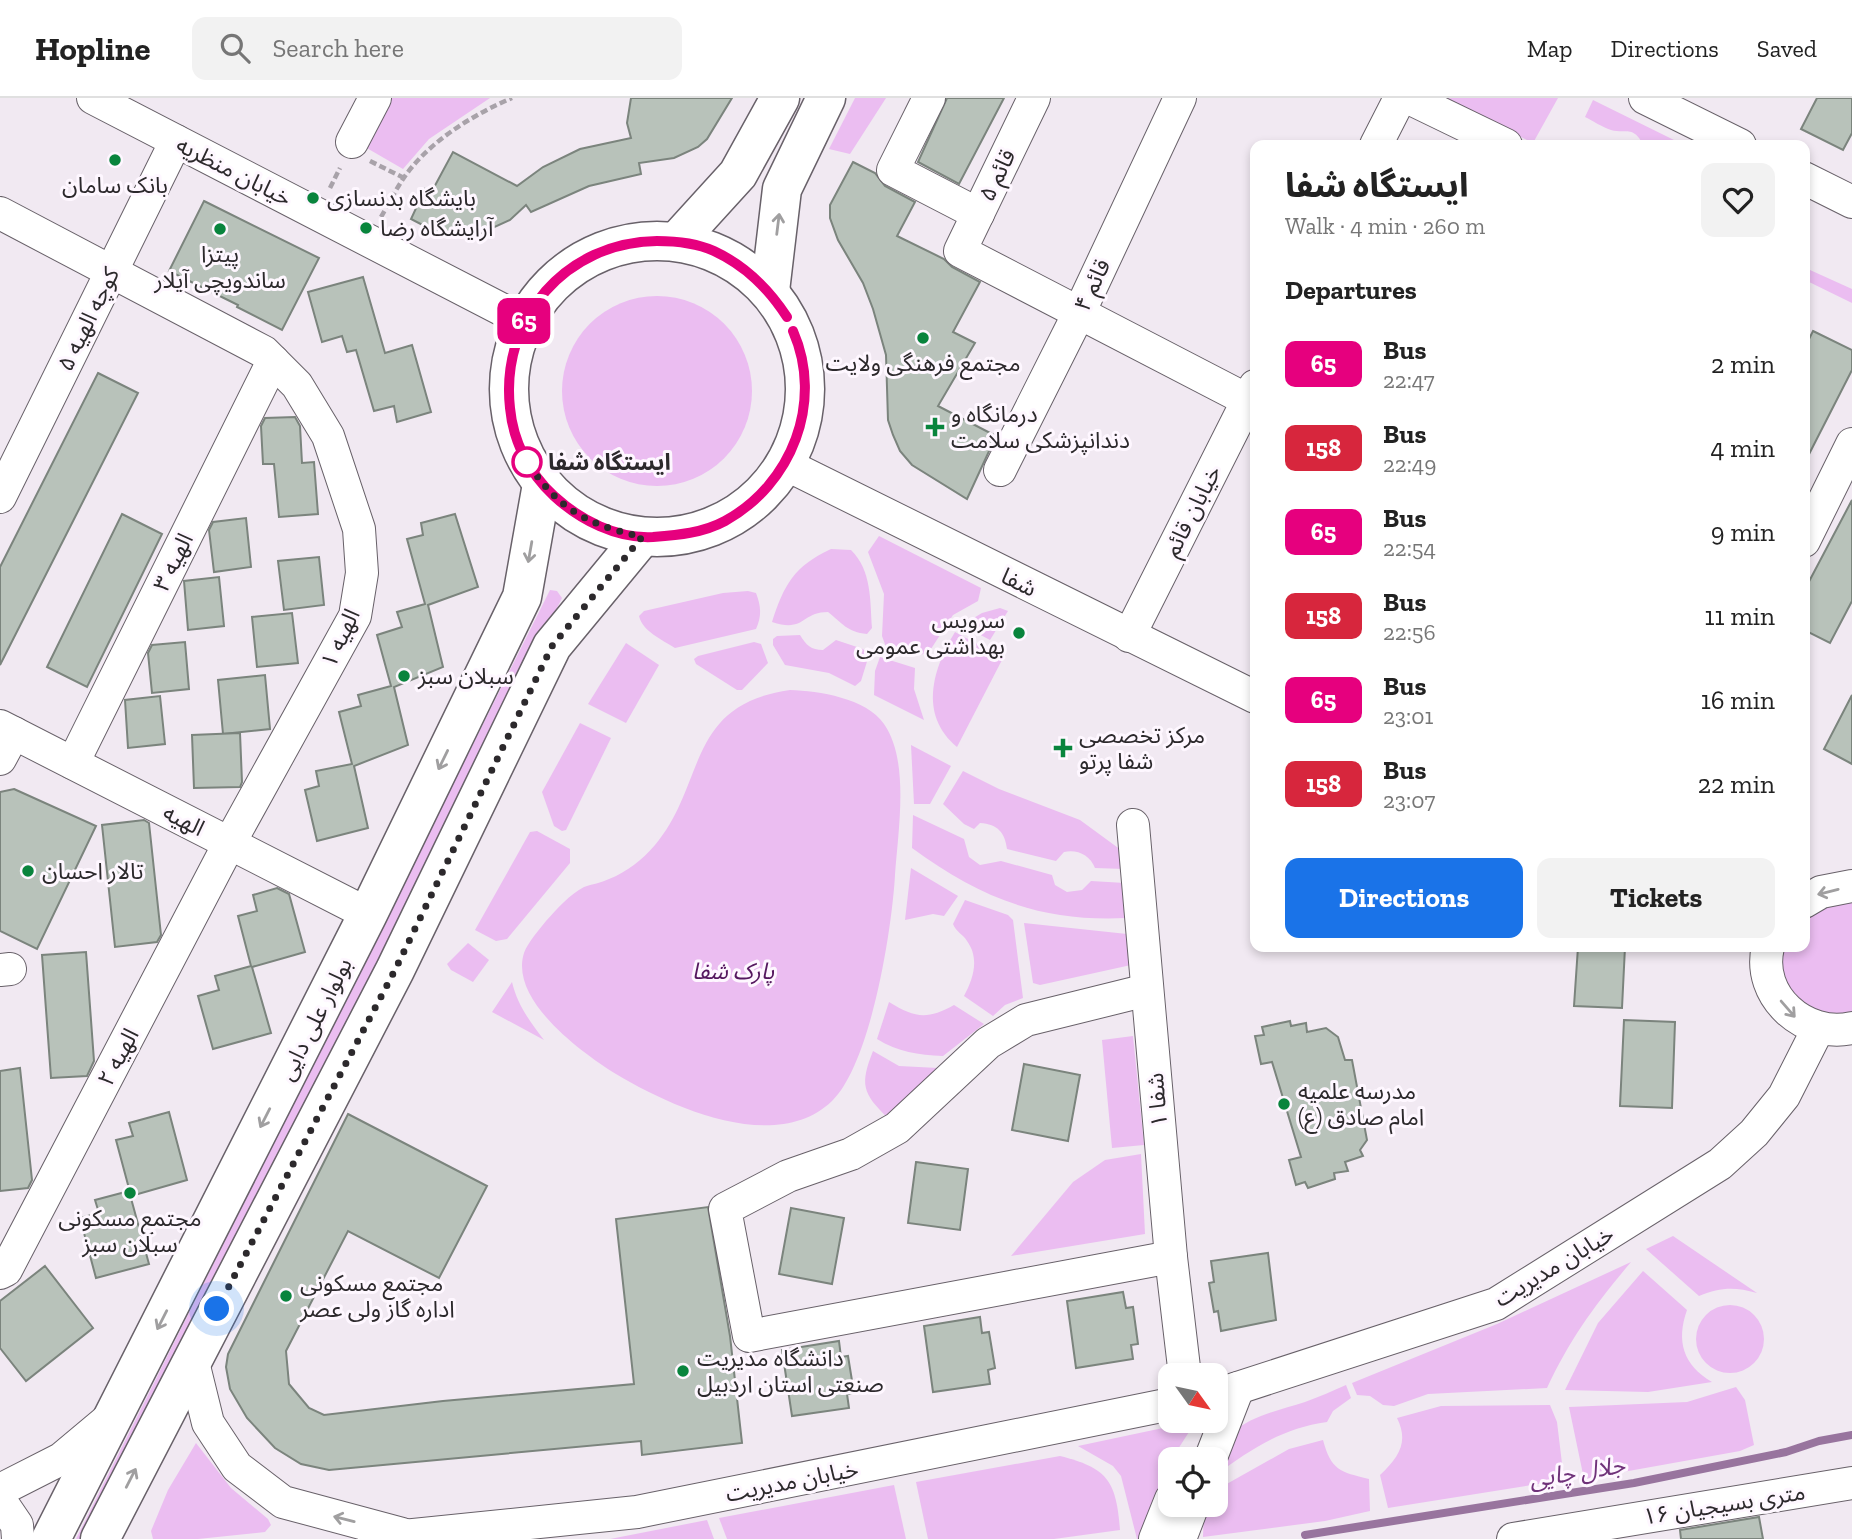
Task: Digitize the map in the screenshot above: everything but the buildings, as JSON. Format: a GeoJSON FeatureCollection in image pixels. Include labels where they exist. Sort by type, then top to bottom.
{"type":"FeatureCollection","features":[{"type":"Feature","properties":{"kind":"main road"},"geometry":{"type":"LineString","coordinates":[[677,241],[738,174],[780,98]]}},
{"type":"Feature","properties":{"kind":"main road"},"geometry":{"type":"LineString","coordinates":[[770,291],[782,189],[825,98]]}},
{"type":"Feature","properties":{"kind":"main road"},"geometry":{"type":"LineString","coordinates":[[677,241],[712,250],[743,267],[770,291],[787,317],[799,345],[805,375],[804,406],[797,436],[785,464],[758,497],[724,522],[684,535],[642,537],[605,528],[570,511],[542,485],[523,456],[511,423],[509,400],[512,354],[524,321],[551,284],[587,256],[631,242],[677,241]]}},
{"type":"Feature","properties":{"kind":"main road","name":"بولوار علی دایی"},"geometry":{"type":"LineString","coordinates":[[51,1539],[369,914],[522,597],[542,485]]}},
{"type":"Feature","properties":{"kind":"main road","name":"بولوار علی دایی"},"geometry":{"type":"LineString","coordinates":[[100,1539],[395,970],[552,646],[642,537]]}},
{"type":"Feature","properties":{"kind":"street","name":"خیابان منظریه"},"geometry":{"type":"LineString","coordinates":[[93,98],[524,321]]}},
{"type":"Feature","properties":{"kind":"street"},"geometry":{"type":"LineString","coordinates":[[350,146],[375,98]]}},
{"type":"Feature","properties":{"kind":"street"},"geometry":{"type":"LineString","coordinates":[[929,98],[893,170],[978,214]]}},
{"type":"Feature","properties":{"kind":"street","name":"قائم ۵"},"geometry":{"type":"LineString","coordinates":[[1034,98],[960,251],[1079,313]]}},
{"type":"Feature","properties":{"kind":"street","name":"قائم ۴"},"geometry":{"type":"LineString","coordinates":[[1000,470],[1079,313],[1180,98]]}},
{"type":"Feature","properties":{"kind":"street"},"geometry":{"type":"LineString","coordinates":[[1379,140],[1400,98]]}},
{"type":"Feature","properties":{"kind":"street"},"geometry":{"type":"LineString","coordinates":[[1409,98],[1496,140]]}},
{"type":"Feature","properties":{"kind":"street"},"geometry":{"type":"LineString","coordinates":[[1645,98],[1730,140]]}},
{"type":"Feature","properties":{"kind":"street","name":"کوچه الهیه ۵"},"geometry":{"type":"LineString","coordinates":[[0,497],[176,141]]}},
{"type":"Feature","properties":{"kind":"street"},"geometry":{"type":"LineString","coordinates":[[1810,181],[1852,202]]}},
{"type":"Feature","properties":{"kind":"street","name":"الهیه ۱"},"geometry":{"type":"LineString","coordinates":[[0,213],[268,356],[297,385],[328,436],[359,528],[362,573],[355,616],[229,844]]}},
{"type":"Feature","properties":{"kind":"street"},"geometry":{"type":"LineString","coordinates":[[1079,313],[1250,396]]}},
{"type":"Feature","properties":{"kind":"street","name":"الهیه ۳"},"geometry":{"type":"LineString","coordinates":[[74,763],[268,356]]}},
{"type":"Feature","properties":{"kind":"street","name":"خیابان قائم"},"geometry":{"type":"LineString","coordinates":[[1129,636],[1250,401]]}},
{"type":"Feature","properties":{"kind":"street"},"geometry":{"type":"LineString","coordinates":[[1810,529],[1852,444]]}},
{"type":"Feature","properties":{"kind":"street","name":"شفا"},"geometry":{"type":"LineString","coordinates":[[785,464],[1250,695]]}},
{"type":"Feature","properties":{"kind":"street","name":"الهیه"},"geometry":{"type":"LineString","coordinates":[[4,739],[74,763],[369,914]]}},
{"type":"Feature","properties":{"kind":"street","name":"شفا ۱"},"geometry":{"type":"LineString","coordinates":[[1133,825],[1171,1258],[1183,1363]]}},
{"type":"Feature","properties":{"kind":"street","name":"الهیه ۲"},"geometry":{"type":"LineString","coordinates":[[3,1271],[229,844]]}},
{"type":"Feature","properties":{"kind":"street"},"geometry":{"type":"LineString","coordinates":[[1810,898],[1821,892],[1852,886]]}},
{"type":"Feature","properties":{"kind":"street"},"geometry":{"type":"LineString","coordinates":[[1764,952],[1768,975],[1777,995],[1800,1021],[1818,1029],[1852,1028]]}},
{"type":"Feature","properties":{"kind":"street"},"geometry":{"type":"LineString","coordinates":[[1147,990],[1026,1020],[988,1043],[897,1128],[851,1154],[788,1176],[725,1209],[749,1336],[1171,1258]]}},
{"type":"Feature","properties":{"kind":"street","name":"خیابان مدیریت"},"geometry":{"type":"LineString","coordinates":[[1228,1391],[1496,1304],[1720,1164],[1754,1133],[1784,1096],[1818,1029]]}},
{"type":"Feature","properties":{"kind":"street","name":"خیابان مدیریت"},"geometry":{"type":"LineString","coordinates":[[192,1358],[208,1423],[237,1467],[283,1502],[410,1536]]}},
{"type":"Feature","properties":{"kind":"street","name":"خیابان مدیریت"},"geometry":{"type":"LineString","coordinates":[[374,1539],[636,1512],[1158,1407]]}},
{"type":"Feature","properties":{"kind":"street"},"geometry":{"type":"LineString","coordinates":[[0,1490],[61,1459],[114,1415]]}},
{"type":"Feature","properties":{"kind":"street","name":"۱۶ متری بسیجیان"},"geometry":{"type":"LineString","coordinates":[[1513,1539],[1852,1483]]}},
{"type":"Feature","properties":{"kind":"street"},"geometry":{"type":"LineString","coordinates":[[0,1500],[17,1525],[18,1539]]}},
{"type":"Feature","properties":{"kind":"street"},"geometry":{"type":"LineString","coordinates":[[1155,1539],[1164,1517]]}},
{"type":"Feature","properties":{"kind":"street"},"geometry":{"type":"LineString","coordinates":[[1180,1539],[1188,1517]]}},
{"type":"Feature","properties":{"kind":"path"},"geometry":{"type":"LineString","coordinates":[[368,240],[404,178],[422,157],[466,122],[512,98]]}},
{"type":"Feature","properties":{"kind":"path"},"geometry":{"type":"LineString","coordinates":[[317,214],[350,146],[404,178]]}},
{"type":"Feature","properties":{"kind":"green space"},"geometry":{"type":"Polygon","coordinates":[[[391,98],[490,98],[429,139],[403,169],[365,147],[391,98]]]}},
{"type":"Feature","properties":{"kind":"green space"},"geometry":{"type":"Polygon","coordinates":[[[855,98],[886,98],[850,154],[829,149],[855,98]]]}},
{"type":"Feature","properties":{"kind":"green space"},"geometry":{"type":"Polygon","coordinates":[[[1443,98],[1558,98],[1535,140],[1527,140],[1443,98]]]}},
{"type":"Feature","properties":{"kind":"green space"},"geometry":{"type":"Polygon","coordinates":[[[1593,100],[1674,140],[1640,140],[1633,133],[1611,130],[1585,117],[1593,100]]]}},
{"type":"Feature","properties":{"kind":"green space"},"geometry":{"type":"Polygon","coordinates":[[[1810,270],[1852,289],[1852,303],[1810,282],[1810,270]]]}},
{"type":"Feature","properties":{"kind":"green space"},"geometry":{"type":"Polygon","coordinates":[[[657,296],[693,304],[710,312],[724,324],[736,338],[744,355],[752,391],[744,427],[736,444],[724,458],[710,470],[693,478],[657,486],[621,478],[604,470],[590,458],[578,444],[570,427],[562,391],[570,355],[578,338],[590,324],[604,312],[621,304],[657,296]]]}},
{"type":"Feature","properties":{"kind":"green space"},"geometry":{"type":"Polygon","coordinates":[[[879,536],[981,588],[978,601],[953,615],[929,652],[920,655],[886,647],[882,636],[884,594],[868,552],[879,536]]]}},
{"type":"Feature","properties":{"kind":"green space"},"geometry":{"type":"Polygon","coordinates":[[[831,549],[851,550],[863,567],[869,586],[872,628],[867,634],[854,631],[828,612],[812,615],[797,624],[783,625],[772,622],[781,597],[792,578],[808,562],[831,549]]]}},
{"type":"Feature","properties":{"kind":"green space"},"geometry":{"type":"Polygon","coordinates":[[[550,590],[557,591],[562,598],[88,1539],[76,1539],[550,590]]]}},
{"type":"Feature","properties":{"kind":"green space"},"geometry":{"type":"Polygon","coordinates":[[[723,593],[756,593],[759,602],[760,615],[756,629],[675,648],[649,631],[639,616],[644,611],[723,593]]]}},
{"type":"Feature","properties":{"kind":"green space"},"geometry":{"type":"Polygon","coordinates":[[[1000,608],[1008,611],[990,640],[962,625],[982,613],[1000,608]]]}},
{"type":"Feature","properties":{"kind":"green space"},"geometry":{"type":"Polygon","coordinates":[[[955,632],[1003,658],[957,747],[937,721],[933,706],[936,676],[955,632]]]}},
{"type":"Feature","properties":{"kind":"green space"},"geometry":{"type":"Polygon","coordinates":[[[800,635],[815,649],[823,650],[836,640],[863,649],[869,655],[861,681],[855,686],[829,673],[785,665],[773,645],[773,639],[777,636],[800,635]]]}},
{"type":"Feature","properties":{"kind":"green space"},"geometry":{"type":"Polygon","coordinates":[[[754,642],[761,644],[768,663],[742,690],[737,690],[696,664],[694,659],[698,656],[754,642]]]}},
{"type":"Feature","properties":{"kind":"green space"},"geometry":{"type":"Polygon","coordinates":[[[626,643],[659,665],[626,723],[588,704],[626,643]]]}},
{"type":"Feature","properties":{"kind":"green space"},"geometry":{"type":"Polygon","coordinates":[[[880,657],[915,668],[914,689],[924,720],[874,695],[875,671],[880,657]]]}},
{"type":"Feature","properties":{"kind":"green space","name":"پارک شفا"},"geometry":{"type":"Polygon","coordinates":[[[790,690],[828,694],[854,702],[876,715],[892,739],[900,776],[893,899],[877,994],[858,1057],[846,1083],[832,1101],[809,1117],[782,1124],[754,1125],[724,1120],[665,1100],[602,1065],[552,1023],[527,989],[522,971],[528,945],[564,902],[584,887],[628,869],[655,845],[671,821],[715,729],[732,712],[756,698],[790,690]]]}},
{"type":"Feature","properties":{"kind":"green space"},"geometry":{"type":"Polygon","coordinates":[[[580,723],[611,738],[566,830],[562,831],[554,826],[542,792],[580,723]]]}},
{"type":"Feature","properties":{"kind":"green space"},"geometry":{"type":"Polygon","coordinates":[[[911,745],[951,766],[930,804],[914,804],[911,745]]]}},
{"type":"Feature","properties":{"kind":"green space"},"geometry":{"type":"Polygon","coordinates":[[[963,771],[999,789],[1080,820],[1121,850],[1124,869],[1095,868],[1086,856],[1074,851],[1064,852],[1056,861],[1007,849],[1002,834],[996,827],[980,823],[974,829],[964,824],[943,804],[963,771]]]}},
{"type":"Feature","properties":{"kind":"green space"},"geometry":{"type":"Polygon","coordinates":[[[913,815],[964,839],[969,857],[980,865],[1001,861],[1052,875],[1055,885],[1067,892],[1082,890],[1091,881],[1125,883],[1126,918],[1066,916],[1039,911],[987,893],[962,881],[912,848],[913,815]]]}},
{"type":"Feature","properties":{"kind":"green space"},"geometry":{"type":"Polygon","coordinates":[[[537,831],[570,849],[570,863],[507,939],[496,941],[475,930],[530,832],[537,831]]]}},
{"type":"Feature","properties":{"kind":"green space"},"geometry":{"type":"Polygon","coordinates":[[[911,868],[958,896],[944,916],[933,914],[905,920],[911,868]]]}},
{"type":"Feature","properties":{"kind":"green space"},"geometry":{"type":"Polygon","coordinates":[[[1852,892],[1852,1023],[1786,998],[1776,952],[1810,952],[1810,904],[1852,892]]]}},
{"type":"Feature","properties":{"kind":"green space"},"geometry":{"type":"Polygon","coordinates":[[[965,900],[1008,915],[1013,920],[1023,998],[1005,1005],[993,1016],[964,996],[972,976],[973,955],[967,941],[953,924],[965,900]]]}},
{"type":"Feature","properties":{"kind":"green space"},"geometry":{"type":"Polygon","coordinates":[[[1024,923],[1127,934],[1131,965],[1040,985],[1033,983],[1024,923]]]}},
{"type":"Feature","properties":{"kind":"green space"},"geometry":{"type":"Polygon","coordinates":[[[468,943],[489,960],[473,982],[451,970],[447,964],[468,943]]]}},
{"type":"Feature","properties":{"kind":"green space"},"geometry":{"type":"Polygon","coordinates":[[[512,982],[529,1020],[544,1040],[492,1012],[512,982]]]}},
{"type":"Feature","properties":{"kind":"green space"},"geometry":{"type":"Polygon","coordinates":[[[889,1002],[921,1015],[936,1013],[954,1005],[984,1024],[943,1056],[908,1052],[877,1039],[889,1002]]]}},
{"type":"Feature","properties":{"kind":"green space"},"geometry":{"type":"Polygon","coordinates":[[[1133,1036],[1144,1145],[1112,1148],[1102,1040],[1133,1036]]]}},
{"type":"Feature","properties":{"kind":"green space"},"geometry":{"type":"Polygon","coordinates":[[[873,1051],[899,1066],[938,1068],[938,1072],[888,1118],[873,1102],[866,1088],[866,1072],[873,1051]]]}},
{"type":"Feature","properties":{"kind":"green space"},"geometry":{"type":"Polygon","coordinates":[[[1141,1154],[1145,1234],[1011,1256],[1073,1182],[1105,1160],[1141,1154]]]}},
{"type":"Feature","properties":{"kind":"green space"},"geometry":{"type":"Polygon","coordinates":[[[1673,1236],[1757,1293],[1728,1289],[1699,1296],[1646,1249],[1673,1236]]]}},
{"type":"Feature","properties":{"kind":"green space"},"geometry":{"type":"Polygon","coordinates":[[[1631,1262],[1584,1322],[1547,1388],[1428,1394],[1394,1406],[1383,1405],[1370,1396],[1357,1395],[1352,1383],[1497,1324],[1631,1262]]]}},
{"type":"Feature","properties":{"kind":"green space"},"geometry":{"type":"Polygon","coordinates":[[[1643,1271],[1687,1310],[1682,1332],[1684,1351],[1694,1368],[1712,1382],[1648,1392],[1565,1390],[1598,1323],[1643,1271]]]}},
{"type":"Feature","properties":{"kind":"green space"},"geometry":{"type":"Polygon","coordinates":[[[1730,1305],[1743,1308],[1754,1315],[1761,1326],[1764,1339],[1761,1352],[1754,1363],[1743,1370],[1730,1373],[1717,1370],[1706,1363],[1699,1352],[1696,1339],[1699,1326],[1706,1315],[1717,1308],[1730,1305]]]}},
{"type":"Feature","properties":{"kind":"green space"},"geometry":{"type":"Polygon","coordinates":[[[1346,1385],[1351,1398],[1333,1411],[1327,1422],[1296,1429],[1268,1441],[1228,1467],[1228,1447],[1222,1447],[1233,1432],[1259,1417],[1346,1385]]]}},
{"type":"Feature","properties":{"kind":"green space"},"geometry":{"type":"Polygon","coordinates":[[[1736,1387],[1745,1400],[1754,1445],[1740,1451],[1584,1479],[1569,1407],[1687,1402],[1736,1387]]]}},
{"type":"Feature","properties":{"kind":"green space"},"geometry":{"type":"Polygon","coordinates":[[[1550,1405],[1557,1422],[1564,1480],[1388,1508],[1380,1475],[1400,1449],[1402,1434],[1397,1418],[1441,1406],[1550,1405]]]}},
{"type":"Feature","properties":{"kind":"green space"},"geometry":{"type":"Polygon","coordinates":[[[1158,1429],[1158,1433],[1188,1433],[1179,1447],[1158,1447],[1158,1497],[1143,1539],[1137,1539],[1121,1476],[1113,1466],[1078,1446],[1158,1429]]]}},
{"type":"Feature","properties":{"kind":"green space"},"geometry":{"type":"Polygon","coordinates":[[[1323,1440],[1333,1464],[1351,1474],[1369,1479],[1370,1511],[1325,1521],[1203,1537],[1204,1517],[1228,1517],[1228,1483],[1289,1449],[1323,1440]]]}},
{"type":"Feature","properties":{"kind":"green space"},"geometry":{"type":"Polygon","coordinates":[[[196,1443],[231,1488],[268,1519],[271,1525],[265,1532],[198,1539],[153,1539],[151,1531],[168,1490],[196,1443]]]}},
{"type":"Feature","properties":{"kind":"green space"},"geometry":{"type":"Polygon","coordinates":[[[1060,1456],[1089,1466],[1106,1479],[1116,1499],[1120,1530],[1054,1539],[928,1539],[916,1482],[1060,1456]]]}},
{"type":"Feature","properties":{"kind":"green space"},"geometry":{"type":"Polygon","coordinates":[[[894,1485],[906,1539],[727,1539],[719,1518],[894,1485]]]}},
{"type":"Feature","properties":{"kind":"green space"},"geometry":{"type":"Polygon","coordinates":[[[707,1520],[714,1539],[610,1539],[707,1520]]]}},
{"type":"Feature","properties":{"kind":"waterway","name":"جلال چایی"},"geometry":{"type":"LineString","coordinates":[[1305,1535],[1634,1483],[1786,1452],[1819,1441],[1852,1435]]}},
{"type":"Feature","properties":{"kind":"bus line","name":"65"},"geometry":{"type":"LineString","coordinates":[[787,317],[770,291],[743,267],[712,250],[677,241],[631,242],[587,256],[551,284],[524,321],[512,354],[507,388],[511,423],[523,456],[542,485],[570,511],[605,528],[642,537],[684,535],[724,522],[758,497],[785,464],[797,436],[804,406],[805,375],[799,345],[793,331]]}},
{"type":"Feature","properties":{"kind":"place","name":"بانک سامان"},"geometry":{"type":"Point","coordinates":[115,160]}},
{"type":"Feature","properties":{"kind":"place","name":"بایشگاه بدنسازی"},"geometry":{"type":"Point","coordinates":[313,198]}},
{"type":"Feature","properties":{"kind":"place","name":"آرایشگاه رضا"},"geometry":{"type":"Point","coordinates":[366,228]}},
{"type":"Feature","properties":{"kind":"place","name":"پیتزا ساندویچی آیلار"},"geometry":{"type":"Point","coordinates":[220,229]}},
{"type":"Feature","properties":{"kind":"place","name":"مجتمع فرهنگی ولایت"},"geometry":{"type":"Point","coordinates":[923,338]}},
{"type":"Feature","properties":{"kind":"place","name":"درمانگاه و دندانپزشکی سلامت"},"geometry":{"type":"Point","coordinates":[935,427]}},
{"type":"Feature","properties":{"kind":"place","name":"ایستگاه شفا"},"geometry":{"type":"Point","coordinates":[527,462]}},
{"type":"Feature","properties":{"kind":"place","name":"سرویس بهداشتی عمومی"},"geometry":{"type":"Point","coordinates":[1019,633]}},
{"type":"Feature","properties":{"kind":"place","name":"سبلان سبز"},"geometry":{"type":"Point","coordinates":[404,676]}},
{"type":"Feature","properties":{"kind":"place","name":"مرکز تخصصی شفا پرتو"},"geometry":{"type":"Point","coordinates":[1063,748]}},
{"type":"Feature","properties":{"kind":"place","name":"تالار احسان"},"geometry":{"type":"Point","coordinates":[28,871]}},
{"type":"Feature","properties":{"kind":"place","name":"مدرسه علمیه امام صادق (ع)"},"geometry":{"type":"Point","coordinates":[1284,1104]}},
{"type":"Feature","properties":{"kind":"place","name":"مجتمع مسکونی سبلان سبز"},"geometry":{"type":"Point","coordinates":[130,1193]}},
{"type":"Feature","properties":{"kind":"place","name":"مجتمع مسکونی اداره گاز ولی عصر"},"geometry":{"type":"Point","coordinates":[286,1296]}},
{"type":"Feature","properties":{"kind":"place","name":"دانشگاه مدیریت صنعتی استان اردبیل"},"geometry":{"type":"Point","coordinates":[683,1371]}},
{"type":"Feature","properties":{"kind":"route"},"geometry":{"type":"LineString","coordinates":[[217,1309],[395,970],[552,646],[642,537],[605,528],[570,511],[542,485],[523,456],[527,462]]}}]}
